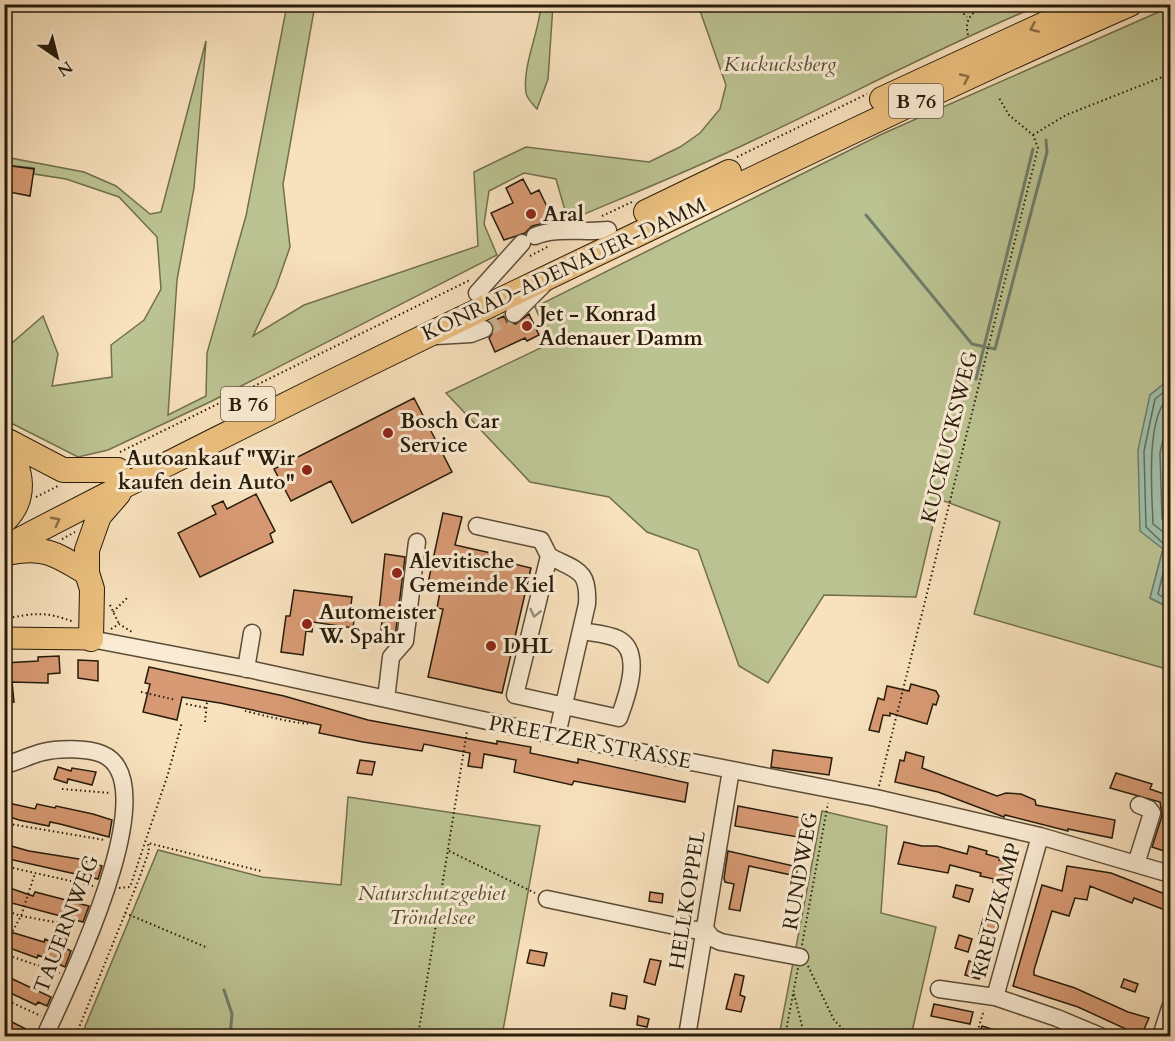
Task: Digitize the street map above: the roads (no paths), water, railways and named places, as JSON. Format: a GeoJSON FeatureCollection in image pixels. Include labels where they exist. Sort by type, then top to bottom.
{"type":"FeatureCollection","features":[{"type":"Feature","properties":{"kind":"highway","name":"KONRAD-ADENAUER-DAMM"},"geometry":{"type":"LineString","coordinates":[[4,548],[124,476],[477,293],[929,76],[1088,4]]}},
{"type":"Feature","properties":{"kind":"highway","name":"KONRAD-ADENAUER-DAMM"},"geometry":{"type":"LineString","coordinates":[[4,529],[124,476],[983,70],[1130,4]]}},
{"type":"Feature","properties":{"kind":"highway"},"geometry":{"type":"LineString","coordinates":[[6,441],[49,465],[72,471],[124,476],[94,525],[87,550],[87,573],[92,589],[93,614],[82,625]]}},
{"type":"Feature","properties":{"kind":"highway"},"geometry":{"type":"LineString","coordinates":[[6,441],[19,469],[21,486],[11,511]]}},
{"type":"Feature","properties":{"kind":"highway"},"geometry":{"type":"LineString","coordinates":[[4,553],[31,549],[47,551],[87,573]]}},
{"type":"Feature","properties":{"kind":"main road","name":"PREETZER STRASSE"},"geometry":{"type":"LineString","coordinates":[[5,633],[82,625]]}},
{"type":"Feature","properties":{"kind":"street"},"geometry":{"type":"LineString","coordinates":[[477,293],[529,240],[555,230],[569,233],[608,230]]}},
{"type":"Feature","properties":{"kind":"street"},"geometry":{"type":"LineString","coordinates":[[514,314],[560,271]]}},
{"type":"Feature","properties":{"kind":"street"},"geometry":{"type":"LineString","coordinates":[[427,334],[471,334],[484,328]]}},
{"type":"Feature","properties":{"kind":"street"},"geometry":{"type":"LineString","coordinates":[[477,526],[541,540],[549,556],[581,573],[588,585],[581,631],[557,735]]}},
{"type":"Feature","properties":{"kind":"street"},"geometry":{"type":"LineString","coordinates":[[386,699],[391,657],[405,641],[417,543]]}},
{"type":"Feature","properties":{"kind":"street"},"geometry":{"type":"LineString","coordinates":[[549,556],[515,695],[619,718],[628,692],[631,667],[626,648],[619,639],[581,631]]}},
{"type":"Feature","properties":{"kind":"street","name":"PREETZER STRASSE"},"geometry":{"type":"LineString","coordinates":[[82,625],[246,669],[469,717],[876,798],[1040,836],[1170,874]]}},
{"type":"Feature","properties":{"kind":"street"},"geometry":{"type":"LineString","coordinates":[[246,669],[252,633]]}},
{"type":"Feature","properties":{"kind":"street","name":"TAUERNWEG"},"geometry":{"type":"LineString","coordinates":[[4,765],[52,751],[102,754],[114,762],[123,776],[124,795],[120,843],[92,928],[48,1029]]}},
{"type":"Feature","properties":{"kind":"street","name":"HELLKOPPEL"},"geometry":{"type":"LineString","coordinates":[[687,1036],[731,770]]}},
{"type":"Feature","properties":{"kind":"street"},"geometry":{"type":"LineString","coordinates":[[1136,864],[1152,813],[1149,808],[1139,805]]}},
{"type":"Feature","properties":{"kind":"street","name":"KREUZKAMP"},"geometry":{"type":"LineString","coordinates":[[992,996],[1040,836]]}},
{"type":"Feature","properties":{"kind":"street"},"geometry":{"type":"LineString","coordinates":[[547,899],[694,930],[705,930],[712,938],[721,942],[800,957]]}},
{"type":"Feature","properties":{"kind":"street"},"geometry":{"type":"LineString","coordinates":[[939,988],[992,996],[1057,1017],[1100,1036]]}},
{"type":"Feature","properties":{"kind":"street"},"geometry":{"type":"LineString","coordinates":[[1161,1036],[1170,1008]]}},
{"type":"Feature","properties":{"kind":"water"},"geometry":{"type":"Polygon","coordinates":[[[1170,379],[1170,608],[1150,598],[1163,549],[1140,531],[1138,450],[1150,395],[1170,379]]]}},
{"type":"Feature","properties":{"kind":"waterway"},"geometry":{"type":"LineString","coordinates":[[866,215],[972,344],[995,349],[1047,152],[1046,140]]}},
{"type":"Feature","properties":{"kind":"waterway"},"geometry":{"type":"LineString","coordinates":[[976,379],[1033,149]]}},
{"type":"Feature","properties":{"kind":"waterway"},"geometry":{"type":"LineString","coordinates":[[224,990],[232,1014],[230,1036]]}},
{"type":"Feature","properties":{"kind":"tunnel"},"geometry":{"type":"LineString","coordinates":[[484,329],[514,314]]}},
{"type":"Feature","properties":{"kind":"place","name":"Aral"},"geometry":{"type":"Point","coordinates":[531,214]}},
{"type":"Feature","properties":{"kind":"place","name":"Jet - Konrad Adenauer Damm"},"geometry":{"type":"Point","coordinates":[527,326]}},
{"type":"Feature","properties":{"kind":"place","name":"Bosch Car Service"},"geometry":{"type":"Point","coordinates":[388,433]}},
{"type":"Feature","properties":{"kind":"place","name":"Autoankauf \"Wir kaufen dein Auto\""},"geometry":{"type":"Point","coordinates":[307,470]}},
{"type":"Feature","properties":{"kind":"place","name":"Alevitische Gemeinde Kiel"},"geometry":{"type":"Point","coordinates":[397,573]}},
{"type":"Feature","properties":{"kind":"place","name":"Automeister W. Spahr"},"geometry":{"type":"Point","coordinates":[307,624]}},
{"type":"Feature","properties":{"kind":"place","name":"DHL"},"geometry":{"type":"Point","coordinates":[491,646]}},
{"type":"Feature","properties":{"kind":"park label","name":"Kuckucksberg"},"geometry":{"type":"Point","coordinates":[780,64]}},
{"type":"Feature","properties":{"kind":"park label","name":"Naturschutzgebiet Tröndelsee"},"geometry":{"type":"Point","coordinates":[432,905]}}]}
